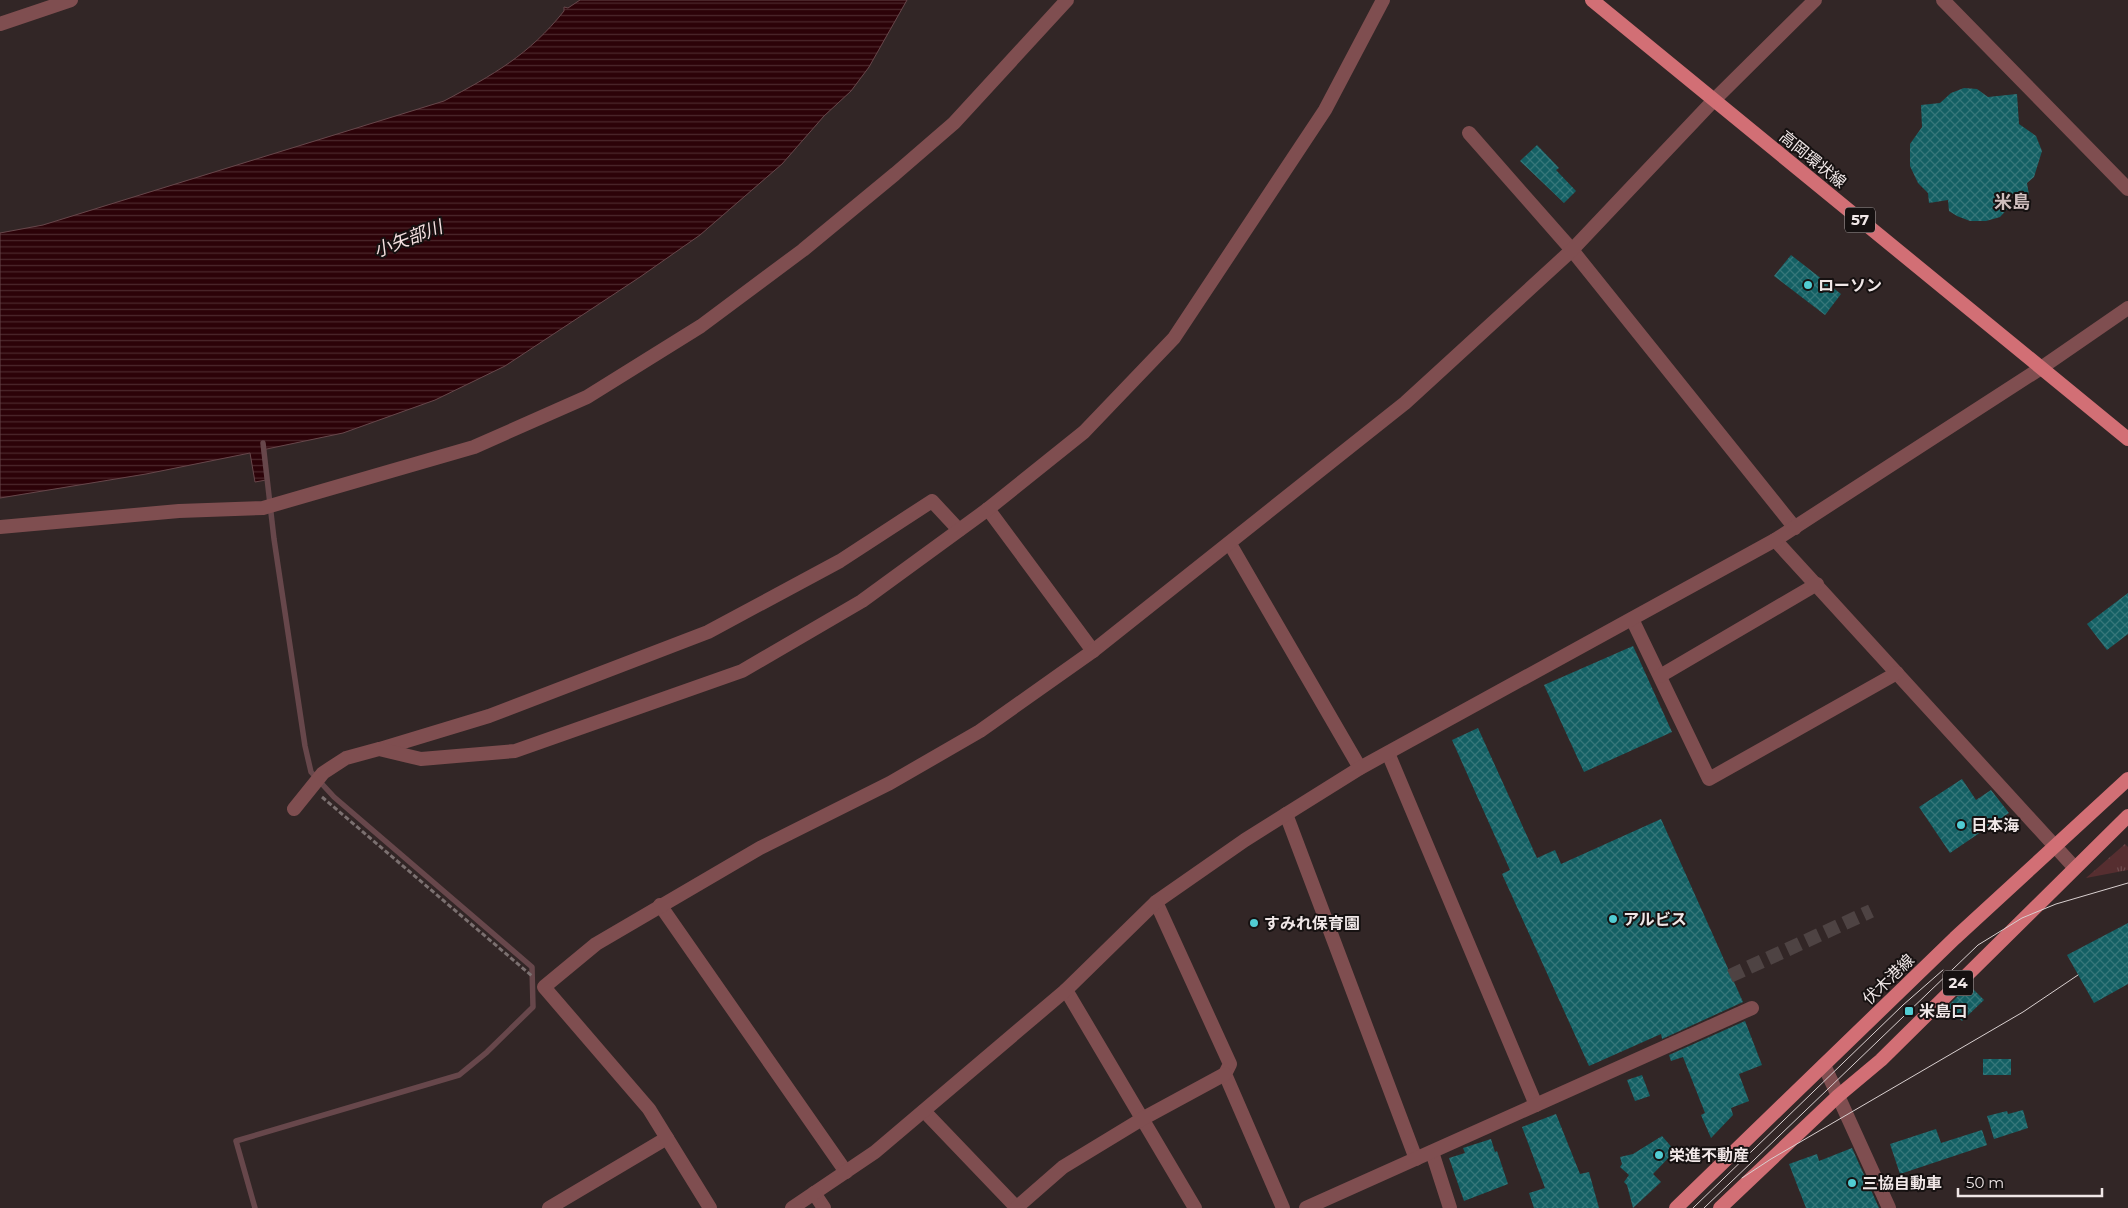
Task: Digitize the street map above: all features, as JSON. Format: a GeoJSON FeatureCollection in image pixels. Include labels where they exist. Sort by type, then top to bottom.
{"type":"FeatureCollection","features":[{"type":"Feature","properties":{"kind":"main road","name":"高岡環状線"},"geometry":{"type":"LineString","coordinates":[[1592,0],[2128,439]]}},
{"type":"Feature","properties":{"kind":"main road","name":"伏木港線"},"geometry":{"type":"LineString","coordinates":[[1676,1208],[2054,845],[2128,779]]}},
{"type":"Feature","properties":{"kind":"main road","name":"24"},"geometry":{"type":"LineString","coordinates":[[1720,1208],[1838,1096],[1881,1060],[2074,867],[2128,816]]}},
{"type":"Feature","properties":{"kind":"street"},"geometry":{"type":"LineString","coordinates":[[0,24],[71,0]]}},
{"type":"Feature","properties":{"kind":"street"},"geometry":{"type":"LineString","coordinates":[[379,749],[421,759],[514,751],[742,671],[862,601],[960,530],[1084,432],[1174,338],[1325,110],[1383,0]]}},
{"type":"Feature","properties":{"kind":"street"},"geometry":{"type":"LineString","coordinates":[[710,1208],[649,1109],[544,986],[596,944],[660,905],[760,848],[890,783],[972,735],[1092,651],[1230,544],[1405,403],[1572,250],[1714,100],[1815,0]]}},
{"type":"Feature","properties":{"kind":"street"},"geometry":{"type":"LineString","coordinates":[[1943,0],[2128,189]]}},
{"type":"Feature","properties":{"kind":"street"},"geometry":{"type":"LineString","coordinates":[[0,527],[179,511],[263,508],[474,448],[587,397],[701,326],[803,250],[880,187],[954,123],[1066,3]]}},
{"type":"Feature","properties":{"kind":"street"},"geometry":{"type":"LineString","coordinates":[[1469,133],[1572,250],[1795,528]]}},
{"type":"Feature","properties":{"kind":"street"},"geometry":{"type":"LineString","coordinates":[[792,1208],[875,1152],[924,1111],[1066,990],[1156,902],[1286,814],[1360,768],[1795,528],[2041,368],[2128,308]]}},
{"type":"Feature","properties":{"kind":"street"},"geometry":{"type":"LineString","coordinates":[[294,809],[323,773],[346,758],[489,716],[708,632],[840,561],[932,501],[960,530]]}},
{"type":"Feature","properties":{"kind":"street"},"geometry":{"type":"LineString","coordinates":[[988,509],[1092,651]]}},
{"type":"Feature","properties":{"kind":"street"},"geometry":{"type":"LineString","coordinates":[[1775,540],[2074,867]]}},
{"type":"Feature","properties":{"kind":"street"},"geometry":{"type":"LineString","coordinates":[[1230,544],[1360,768]]}},
{"type":"Feature","properties":{"kind":"street"},"geometry":{"type":"LineString","coordinates":[[1660,676],[1817,584]]}},
{"type":"Feature","properties":{"kind":"street"},"geometry":{"type":"LineString","coordinates":[[1632,619],[1709,779],[1897,673]]}},
{"type":"Feature","properties":{"kind":"street"},"geometry":{"type":"LineString","coordinates":[[1388,753],[1536,1105]]}},
{"type":"Feature","properties":{"kind":"street"},"geometry":{"type":"LineString","coordinates":[[1286,814],[1416,1159]]}},
{"type":"Feature","properties":{"kind":"street"},"geometry":{"type":"LineString","coordinates":[[924,1111],[1016,1208],[1063,1167],[1142,1119],[1225,1074],[1230,1064],[1156,902]]}},
{"type":"Feature","properties":{"kind":"street"},"geometry":{"type":"LineString","coordinates":[[660,905],[846,1172]]}},
{"type":"Feature","properties":{"kind":"street"},"geometry":{"type":"LineString","coordinates":[[1066,990],[1195,1208]]}},
{"type":"Feature","properties":{"kind":"street"},"geometry":{"type":"LineString","coordinates":[[1306,1208],[1752,1008]]}},
{"type":"Feature","properties":{"kind":"street"},"geometry":{"type":"LineString","coordinates":[[1824,1065],[1889,1208]]}},
{"type":"Feature","properties":{"kind":"street"},"geometry":{"type":"LineString","coordinates":[[1225,1074],[1283,1208]]}},
{"type":"Feature","properties":{"kind":"street"},"geometry":{"type":"LineString","coordinates":[[549,1208],[667,1138]]}},
{"type":"Feature","properties":{"kind":"street"},"geometry":{"type":"LineString","coordinates":[[1432,1152],[1450,1208]]}},
{"type":"Feature","properties":{"kind":"street"},"geometry":{"type":"LineString","coordinates":[[814,1193],[824,1208]]}},
{"type":"Feature","properties":{"kind":"path"},"geometry":{"type":"LineString","coordinates":[[311,788],[544,986]]}},
{"type":"Feature","properties":{"kind":"green space"},"geometry":{"type":"Polygon","coordinates":[[[2125,844],[2128,847],[2128,870],[2086,878],[2125,844]]]}},
{"type":"Feature","properties":{"kind":"water","name":"小矢部川"},"geometry":{"type":"Polygon","coordinates":[[[580,0],[907,0],[869,67],[851,91],[824,116],[782,164],[700,235],[505,366],[435,400],[343,433],[262,450],[266,480],[255,482],[250,453],[146,474],[0,498],[0,233],[43,225],[444,101],[494,73],[524,52],[551,26],[564,11],[564,7],[568,8],[580,0]]]}},
{"type":"Feature","properties":{"kind":"building"},"geometry":{"type":"Polygon","coordinates":[[[1964,88],[1977,89],[1988,97],[2017,94],[2019,124],[2036,136],[2042,151],[2034,177],[2027,183],[2029,195],[2009,194],[2011,205],[2000,217],[1986,221],[1970,221],[1957,216],[1949,211],[1948,200],[1929,203],[1928,193],[1918,183],[1910,166],[1910,144],[1922,127],[1921,105],[1940,103],[1951,93],[1964,88]]]}},
{"type":"Feature","properties":{"kind":"building"},"geometry":{"type":"Polygon","coordinates":[[[1537,145],[1559,168],[1556,170],[1576,191],[1564,203],[1520,161],[1537,145]]]}},
{"type":"Feature","properties":{"kind":"building","name":"ローソン"},"geometry":{"type":"Polygon","coordinates":[[[1791,255],[1841,294],[1825,315],[1774,276],[1791,255]]]}},
{"type":"Feature","properties":{"kind":"building"},"geometry":{"type":"Polygon","coordinates":[[[2128,593],[2128,634],[2107,650],[2087,624],[2128,593]]]}},
{"type":"Feature","properties":{"kind":"building"},"geometry":{"type":"Polygon","coordinates":[[[1633,646],[1672,732],[1584,772],[1544,685],[1633,646]]]}},
{"type":"Feature","properties":{"kind":"building","name":"アルビス"},"geometry":{"type":"Polygon","coordinates":[[[1478,728],[1537,858],[1555,850],[1561,864],[1661,819],[1743,1002],[1662,1039],[1661,1034],[1589,1066],[1502,874],[1510,870],[1452,740],[1478,728]]]}},
{"type":"Feature","properties":{"kind":"building","name":"日本海"},"geometry":{"type":"Polygon","coordinates":[[[1962,779],[1976,800],[1991,790],[2009,813],[1950,853],[1919,807],[1962,779]]]}},
{"type":"Feature","properties":{"kind":"building"},"geometry":{"type":"Polygon","coordinates":[[[2128,923],[2128,984],[2094,1003],[2067,955],[2128,923]]]}},
{"type":"Feature","properties":{"kind":"building"},"geometry":{"type":"Polygon","coordinates":[[[1969,985],[1984,1000],[1962,1021],[1947,1007],[1969,985]]]}},
{"type":"Feature","properties":{"kind":"building"},"geometry":{"type":"Polygon","coordinates":[[[1745,1021],[1762,1065],[1739,1074],[1749,1101],[1731,1108],[1733,1115],[1711,1138],[1701,1115],[1705,1113],[1683,1057],[1671,1061],[1669,1055],[1745,1021]]]}},
{"type":"Feature","properties":{"kind":"building"},"geometry":{"type":"Polygon","coordinates":[[[1983,1059],[2011,1059],[2011,1075],[1983,1075],[1983,1059]]]}},
{"type":"Feature","properties":{"kind":"building"},"geometry":{"type":"Polygon","coordinates":[[[1642,1075],[1650,1096],[1635,1101],[1627,1080],[1642,1075]]]}},
{"type":"Feature","properties":{"kind":"building"},"geometry":{"type":"Polygon","coordinates":[[[2023,1110],[2028,1128],[1994,1139],[1987,1116],[2007,1111],[2008,1114],[2023,1110]]]}},
{"type":"Feature","properties":{"kind":"building"},"geometry":{"type":"Polygon","coordinates":[[[1556,1114],[1580,1174],[1589,1172],[1599,1208],[1534,1208],[1529,1193],[1545,1188],[1522,1127],[1556,1114]]]}},
{"type":"Feature","properties":{"kind":"building"},"geometry":{"type":"Polygon","coordinates":[[[1936,1129],[1941,1143],[1982,1130],[1987,1145],[1900,1174],[1890,1144],[1936,1129]]]}},
{"type":"Feature","properties":{"kind":"building"},"geometry":{"type":"Polygon","coordinates":[[[1662,1136],[1675,1151],[1653,1174],[1661,1182],[1633,1208],[1627,1185],[1624,1182],[1629,1175],[1620,1167],[1622,1164],[1620,1157],[1633,1154],[1662,1136]]]}},
{"type":"Feature","properties":{"kind":"building"},"geometry":{"type":"Polygon","coordinates":[[[1491,1139],[1508,1184],[1464,1201],[1449,1158],[1465,1153],[1463,1148],[1491,1139]]]}},
{"type":"Feature","properties":{"kind":"building"},"geometry":{"type":"Polygon","coordinates":[[[1852,1148],[1879,1208],[1806,1208],[1789,1164],[1817,1154],[1819,1161],[1852,1148]]]}},
{"type":"Feature","properties":{"kind":"waterway"},"geometry":{"type":"LineString","coordinates":[[255,1208],[236,1141],[459,1075],[487,1052],[533,1007],[532,967],[334,797],[311,772],[305,746],[274,539],[263,443]]}},
{"type":"Feature","properties":{"kind":"tunnel"},"geometry":{"type":"LineString","coordinates":[[1730,976],[1871,911]]}},
{"type":"Feature","properties":{"kind":"tram line"},"geometry":{"type":"LineString","coordinates":[[1704,1208],[1978,945],[2022,918],[2056,904],[2128,883]]}},
{"type":"Feature","properties":{"kind":"tram line"},"geometry":{"type":"LineString","coordinates":[[1693,1208],[1903,1005],[1943,970]]}},
{"type":"Feature","properties":{"kind":"tram line"},"geometry":{"type":"LineString","coordinates":[[1742,1178],[1771,1159],[2023,1012],[2078,975]]}},
{"type":"Feature","properties":{"kind":"place","name":"ローソン"},"geometry":{"type":"Point","coordinates":[1808,285]}},
{"type":"Feature","properties":{"kind":"place","name":"日本海"},"geometry":{"type":"Point","coordinates":[1961,825]}},
{"type":"Feature","properties":{"kind":"place","name":"アルビス"},"geometry":{"type":"Point","coordinates":[1613,919]}},
{"type":"Feature","properties":{"kind":"place","name":"すみれ保育園"},"geometry":{"type":"Point","coordinates":[1254,923]}},
{"type":"Feature","properties":{"kind":"place","name":"米島口"},"geometry":{"type":"Point","coordinates":[1909,1011]}},
{"type":"Feature","properties":{"kind":"place","name":"栄進不動産"},"geometry":{"type":"Point","coordinates":[1659,1155]}},
{"type":"Feature","properties":{"kind":"place","name":"三協自動車"},"geometry":{"type":"Point","coordinates":[1852,1183]}},
{"type":"Feature","properties":{"kind":"district","name":"米島"},"geometry":{"type":"Point","coordinates":[2012,202]}}]}
